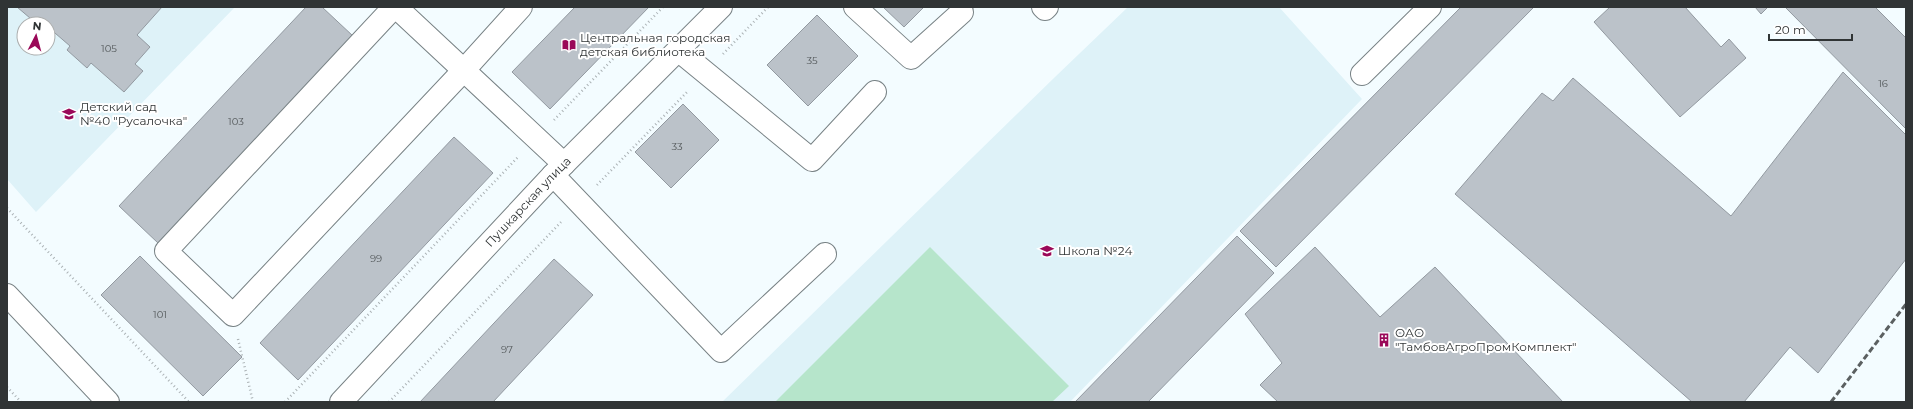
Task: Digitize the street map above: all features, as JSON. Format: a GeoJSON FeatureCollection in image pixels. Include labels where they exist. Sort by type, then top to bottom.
{"type":"FeatureCollection","features":[{"type":"Feature","properties":{"kind":"street"},"geometry":{"type":"LineString","coordinates":[[521,7],[464,70],[233,315],[166,251],[395,7],[464,70],[536,138],[559,169],[721,351],[825,254]]}},
{"type":"Feature","properties":{"kind":"street","name":"Пушкарская улица"},"geometry":{"type":"LineString","coordinates":[[341,402],[559,169],[721,7]]}},
{"type":"Feature","properties":{"kind":"street"},"geometry":{"type":"LineString","coordinates":[[855,7],[911,58],[962,12]]}},
{"type":"Feature","properties":{"kind":"street"},"geometry":{"type":"LineString","coordinates":[[1043,7],[1045,9],[1047,7]]}},
{"type":"Feature","properties":{"kind":"street"},"geometry":{"type":"LineString","coordinates":[[1362,74],[1430,7]]}},
{"type":"Feature","properties":{"kind":"street"},"geometry":{"type":"LineString","coordinates":[[678,50],[812,160],[875,92]]}},
{"type":"Feature","properties":{"kind":"street"},"geometry":{"type":"LineString","coordinates":[[7,295],[108,402]]}},
{"type":"Feature","properties":{"kind":"path"},"geometry":{"type":"LineString","coordinates":[[285,402],[663,7]]}},
{"type":"Feature","properties":{"kind":"path"},"geometry":{"type":"LineString","coordinates":[[7,208],[189,402]]}},
{"type":"Feature","properties":{"kind":"path"},"geometry":{"type":"LineString","coordinates":[[233,315],[253,402]]}},
{"type":"Feature","properties":{"kind":"path"},"geometry":{"type":"LineString","coordinates":[[7,387],[21,402]]}},
{"type":"Feature","properties":{"kind":"shaded area","name":"Детский сад №40 \"Русалочка\""},"geometry":{"type":"Polygon","coordinates":[[[7,7],[235,7],[36,212],[7,179],[7,7]]]}},
{"type":"Feature","properties":{"kind":"shaded area","name":"Школа №24"},"geometry":{"type":"Polygon","coordinates":[[[1128,7],[1279,7],[1362,99],[1070,402],[722,402],[1055,77],[1128,7]]]}},
{"type":"Feature","properties":{"kind":"green space"},"geometry":{"type":"Polygon","coordinates":[[[930,247],[1069,386],[1052,402],[775,402],[930,247]]]}},
{"type":"Feature","properties":{"kind":"building"},"geometry":{"type":"Polygon","coordinates":[[[17,7],[162,7],[137,35],[150,47],[135,64],[143,71],[124,92],[91,63],[87,68],[67,50],[70,46],[56,34],[56,16],[28,16],[17,7]]]}},
{"type":"Feature","properties":{"kind":"building"},"geometry":{"type":"Polygon","coordinates":[[[306,7],[322,7],[353,36],[158,243],[119,206],[306,7]]]}},
{"type":"Feature","properties":{"kind":"building"},"geometry":{"type":"Polygon","coordinates":[[[575,7],[649,7],[550,109],[512,72],[575,7]]]}},
{"type":"Feature","properties":{"kind":"building"},"geometry":{"type":"Polygon","coordinates":[[[883,7],[924,7],[904,27],[883,7]]]}},
{"type":"Feature","properties":{"kind":"building"},"geometry":{"type":"Polygon","coordinates":[[[1461,7],[1534,7],[1276,267],[1240,231],[1461,7]]]}},
{"type":"Feature","properties":{"kind":"building"},"geometry":{"type":"Polygon","coordinates":[[[1610,7],[1685,7],[1721,47],[1729,39],[1746,58],[1680,117],[1594,22],[1610,7]]]}},
{"type":"Feature","properties":{"kind":"building"},"geometry":{"type":"Polygon","coordinates":[[[1755,7],[1768,7],[1761,14],[1755,7]]]}},
{"type":"Feature","properties":{"kind":"building"},"geometry":{"type":"Polygon","coordinates":[[[1785,7],[1875,7],[1906,38],[1906,129],[1785,7]]]}},
{"type":"Feature","properties":{"kind":"building"},"geometry":{"type":"Polygon","coordinates":[[[817,15],[858,56],[808,106],[767,65],[817,15]]]}},
{"type":"Feature","properties":{"kind":"building"},"geometry":{"type":"Polygon","coordinates":[[[1843,72],[1906,135],[1906,259],[1818,373],[1790,347],[1744,402],[1692,402],[1455,194],[1542,93],[1553,101],[1573,78],[1731,216],[1843,72]]]}},
{"type":"Feature","properties":{"kind":"building"},"geometry":{"type":"Polygon","coordinates":[[[683,104],[719,140],[671,188],[635,152],[683,104]]]}},
{"type":"Feature","properties":{"kind":"building"},"geometry":{"type":"Polygon","coordinates":[[[454,137],[493,173],[298,380],[260,343],[454,137]]]}},
{"type":"Feature","properties":{"kind":"building"},"geometry":{"type":"Polygon","coordinates":[[[1237,236],[1274,273],[1148,402],[1075,402],[1237,236]]]}},
{"type":"Feature","properties":{"kind":"building","name":"ОАО \"ТамбовАгроПромКомплект\""},"geometry":{"type":"Polygon","coordinates":[[[1315,247],[1380,317],[1435,267],[1563,402],[1278,402],[1260,385],[1282,363],[1245,314],[1315,247]]]}},
{"type":"Feature","properties":{"kind":"building"},"geometry":{"type":"Polygon","coordinates":[[[140,256],[242,357],[203,396],[101,295],[140,256]]]}},
{"type":"Feature","properties":{"kind":"building"},"geometry":{"type":"Polygon","coordinates":[[[554,259],[593,295],[493,402],[420,402],[554,259]]]}},
{"type":"Feature","properties":{"kind":"railway"},"geometry":{"type":"LineString","coordinates":[[1831,402],[1906,304]]}},
{"type":"Feature","properties":{"kind":"place","name":"Центральная городская детская библиотека"},"geometry":{"type":"Point","coordinates":[569,45]}},
{"type":"Feature","properties":{"kind":"place","name":"Детский сад №40 \"Русалочка\""},"geometry":{"type":"Point","coordinates":[69,114]}},
{"type":"Feature","properties":{"kind":"place","name":"Школа №24"},"geometry":{"type":"Point","coordinates":[1047,251]}},
{"type":"Feature","properties":{"kind":"place","name":"ОАО \"ТамбовАгроПромКомплект\""},"geometry":{"type":"Point","coordinates":[1384,340]}}]}
